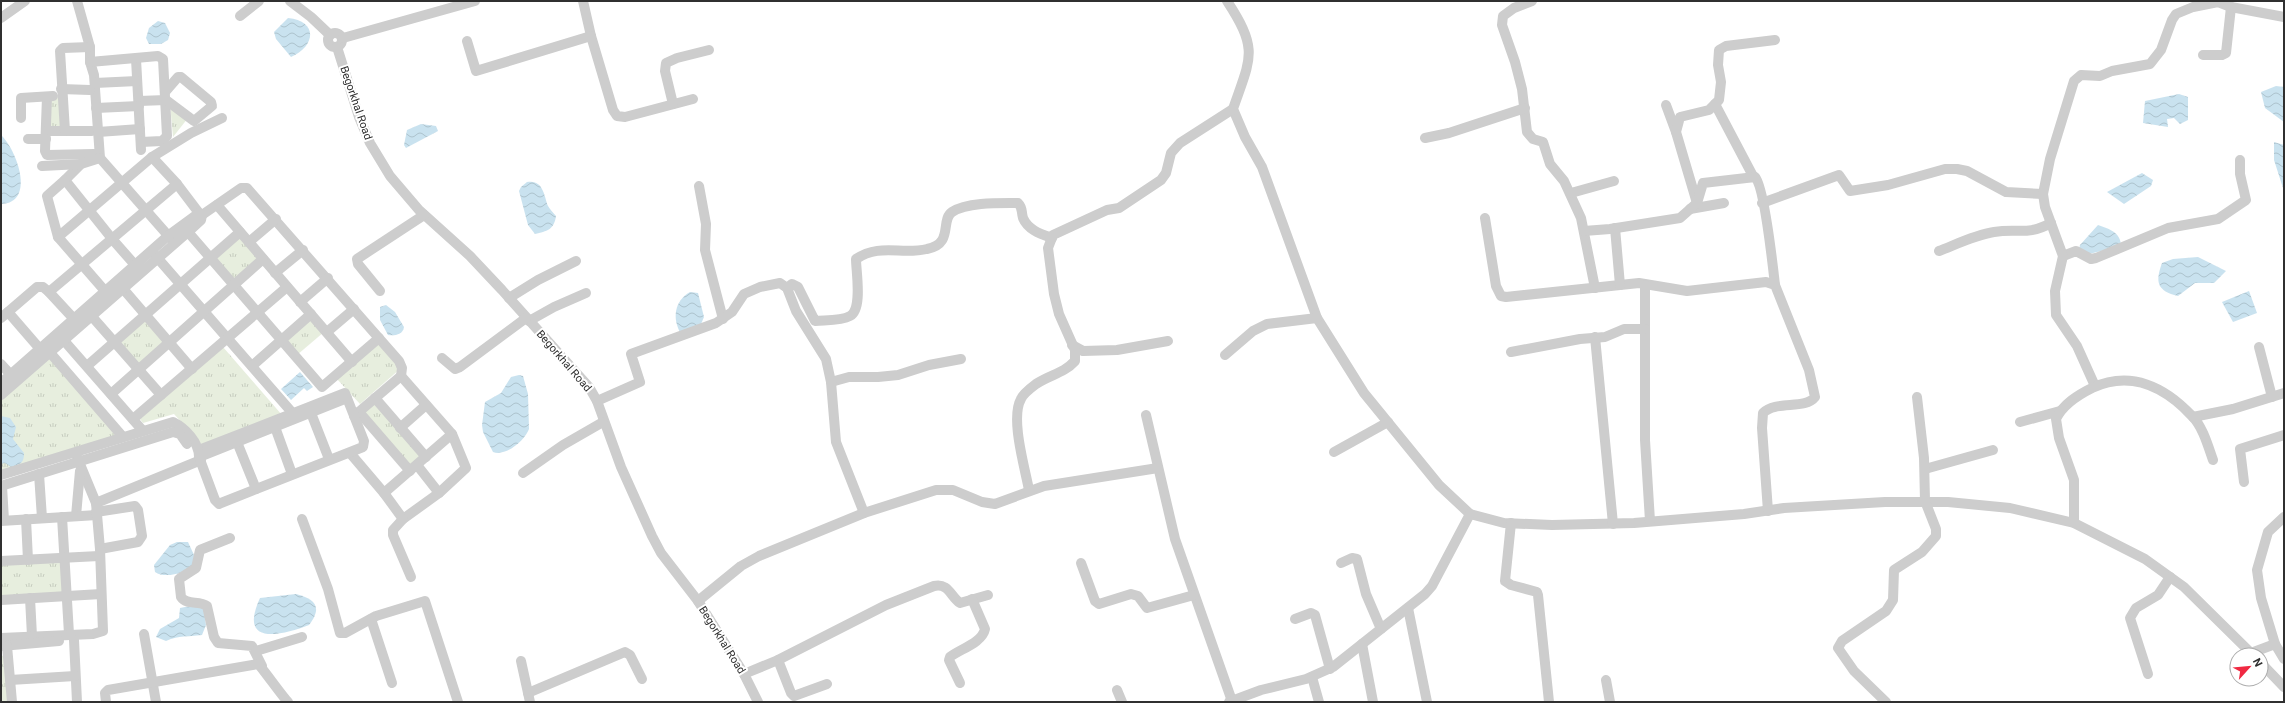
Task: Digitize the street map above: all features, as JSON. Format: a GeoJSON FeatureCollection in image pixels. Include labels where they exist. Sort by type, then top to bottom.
{"type":"FeatureCollection","features":[{"type":"Feature","properties":{"kind":"street"},"geometry":{"type":"LineString","coordinates":[[1,18],[25,1]]}},
{"type":"Feature","properties":{"kind":"street"},"geometry":{"type":"LineString","coordinates":[[77,1],[90,47],[89,76],[96,108],[95,131]]}},
{"type":"Feature","properties":{"kind":"street"},"geometry":{"type":"LineString","coordinates":[[240,16],[259,1]]}},
{"type":"Feature","properties":{"kind":"street"},"geometry":{"type":"LineString","coordinates":[[290,1],[311,17],[330,35]]}},
{"type":"Feature","properties":{"kind":"street"},"geometry":{"type":"LineString","coordinates":[[342,38],[475,1]]}},
{"type":"Feature","properties":{"kind":"street"},"geometry":{"type":"LineString","coordinates":[[583,1],[591,36],[613,110],[617,116],[625,117],[694,99]]}},
{"type":"Feature","properties":{"kind":"street"},"geometry":{"type":"LineString","coordinates":[[1029,490],[1016,418],[1021,398],[1035,385],[1046,378],[1066,371],[1075,361],[1075,350],[1059,314],[1054,294],[1048,248],[1052,238],[1063,229],[1107,210],[1119,208],[1160,180],[1164,177],[1168,160],[1174,148],[1185,138],[1233,109],[1250,61],[1250,52],[1240,22],[1227,1]]}},
{"type":"Feature","properties":{"kind":"street"},"geometry":{"type":"LineString","coordinates":[[1532,1],[1506,12],[1502,20],[1515,62],[1525,108],[1529,136],[1543,142],[1552,168],[1561,175],[1571,193],[1581,218],[1595,288]]}},
{"type":"Feature","properties":{"kind":"street"},"geometry":{"type":"LineString","coordinates":[[2095,386],[2078,346],[2056,314],[2055,291],[2063,256],[2043,194],[2050,159],[2077,78],[2081,75],[2100,76],[2112,71],[2150,64],[2161,50],[2172,20],[2176,14],[2193,7],[2218,1],[2231,7],[2284,17]]}},
{"type":"Feature","properties":{"kind":"street"},"geometry":{"type":"LineString","coordinates":[[2202,55],[2222,55],[2226,53],[2231,7]]}},
{"type":"Feature","properties":{"kind":"street"},"geometry":{"type":"LineString","coordinates":[[330,35],[338,33],[342,38]]}},
{"type":"Feature","properties":{"kind":"street"},"geometry":{"type":"LineString","coordinates":[[330,35],[329,43],[337,47],[342,42],[342,38]]}},
{"type":"Feature","properties":{"kind":"street"},"geometry":{"type":"LineString","coordinates":[[467,41],[476,71],[591,36]]}},
{"type":"Feature","properties":{"kind":"street"},"geometry":{"type":"LineString","coordinates":[[1676,132],[1680,117],[1709,110],[1719,100],[1721,82],[1718,65],[1719,50],[1726,46],[1775,40]]}},
{"type":"Feature","properties":{"kind":"street"},"geometry":{"type":"LineString","coordinates":[[65,131],[61,93],[61,50],[90,47]]}},
{"type":"Feature","properties":{"kind":"street","name":"Begorkhal Road"},"geometry":{"type":"LineString","coordinates":[[337,47],[359,117],[370,143],[390,176],[424,215],[470,256],[510,298],[573,369],[598,401],[603,422],[652,536],[661,553],[698,601],[744,674],[758,702]]}},
{"type":"Feature","properties":{"kind":"street"},"geometry":{"type":"LineString","coordinates":[[673,104],[665,71],[666,63],[677,58],[709,50]]}},
{"type":"Feature","properties":{"kind":"street"},"geometry":{"type":"LineString","coordinates":[[90,65],[158,56],[163,59],[166,96],[166,139],[141,146],[136,59]]}},
{"type":"Feature","properties":{"kind":"street"},"geometry":{"type":"LineString","coordinates":[[21,118],[21,98],[47,97],[92,87],[138,81]]}},
{"type":"Feature","properties":{"kind":"street"},"geometry":{"type":"LineString","coordinates":[[92,87],[96,157],[170,242]]}},
{"type":"Feature","properties":{"kind":"street"},"geometry":{"type":"LineString","coordinates":[[96,108],[139,103],[166,96]]}},
{"type":"Feature","properties":{"kind":"street"},"geometry":{"type":"LineString","coordinates":[[47,97],[45,153],[49,156],[96,157]]}},
{"type":"Feature","properties":{"kind":"street"},"geometry":{"type":"LineString","coordinates":[[1715,104],[1753,176],[1757,178],[1775,285],[1809,370],[1815,397],[1810,402],[1773,407],[1763,413],[1762,428],[1768,511]]}},
{"type":"Feature","properties":{"kind":"street"},"geometry":{"type":"LineString","coordinates":[[1666,105],[1676,132],[1693,206]]}},
{"type":"Feature","properties":{"kind":"street"},"geometry":{"type":"LineString","coordinates":[[1425,138],[1449,133],[1525,108]]}},
{"type":"Feature","properties":{"kind":"street"},"geometry":{"type":"LineString","coordinates":[[1233,109],[1244,137],[1262,167],[1317,318],[1364,393],[1439,485],[1470,514],[1511,523],[1613,524],[1768,511],[1806,506],[1925,501],[2010,508],[2074,523],[2145,559],[2170,577],[2245,647]]}},
{"type":"Feature","properties":{"kind":"street"},"geometry":{"type":"LineString","coordinates":[[58,237],[152,157],[191,133],[222,118]]}},
{"type":"Feature","properties":{"kind":"street"},"geometry":{"type":"LineString","coordinates":[[28,139],[65,131],[140,129]]}},
{"type":"Feature","properties":{"kind":"street"},"geometry":{"type":"LineString","coordinates":[[96,157],[81,164],[47,196],[58,237],[106,291]]}},
{"type":"Feature","properties":{"kind":"street"},"geometry":{"type":"LineString","coordinates":[[152,157],[177,184],[201,214],[201,220],[188,232],[170,242]]}},
{"type":"Feature","properties":{"kind":"street"},"geometry":{"type":"LineString","coordinates":[[2063,256],[2076,251],[2091,259],[2096,258],[2168,228],[2222,217],[2246,200],[2240,174],[2240,160]]}},
{"type":"Feature","properties":{"kind":"street"},"geometry":{"type":"LineString","coordinates":[[42,166],[81,164]]}},
{"type":"Feature","properties":{"kind":"street"},"geometry":{"type":"LineString","coordinates":[[1762,203],[1839,175],[1850,191],[1888,185],[1944,169],[1967,171],[2006,192],[2043,194]]}},
{"type":"Feature","properties":{"kind":"street"},"geometry":{"type":"LineString","coordinates":[[1584,231],[1675,219],[1684,215],[1693,206],[1704,183],[1753,176]]}},
{"type":"Feature","properties":{"kind":"street"},"geometry":{"type":"LineString","coordinates":[[65,180],[135,265]]}},
{"type":"Feature","properties":{"kind":"street"},"geometry":{"type":"LineString","coordinates":[[1571,193],[1614,181]]}},
{"type":"Feature","properties":{"kind":"street"},"geometry":{"type":"LineString","coordinates":[[49,292],[113,240],[144,211],[177,184]]}},
{"type":"Feature","properties":{"kind":"street"},"geometry":{"type":"LineString","coordinates":[[699,186],[706,224],[704,250],[723,319]]}},
{"type":"Feature","properties":{"kind":"street"},"geometry":{"type":"LineString","coordinates":[[1,384],[61,337],[201,214],[244,187],[276,219],[399,361],[402,368],[401,376],[356,414]]}},
{"type":"Feature","properties":{"kind":"street"},"geometry":{"type":"LineString","coordinates":[[787,288],[792,284],[798,287],[815,321],[849,316],[856,311],[858,297],[856,259],[874,250],[927,250],[939,244],[946,235],[948,217],[950,213],[959,208],[991,203],[1018,203],[1022,207],[1024,218],[1033,230],[1052,238]]}},
{"type":"Feature","properties":{"kind":"street"},"geometry":{"type":"LineString","coordinates":[[1693,206],[1724,203]]}},
{"type":"Feature","properties":{"kind":"street"},"geometry":{"type":"LineString","coordinates":[[217,205],[352,362]]}},
{"type":"Feature","properties":{"kind":"street"},"geometry":{"type":"LineString","coordinates":[[380,291],[358,264],[357,259],[424,215]]}},
{"type":"Feature","properties":{"kind":"street"},"geometry":{"type":"LineString","coordinates":[[1486,218],[1496,286],[1501,296],[1517,296],[1620,285],[1645,284],[1687,291],[1766,282],[1775,285]]}},
{"type":"Feature","properties":{"kind":"street"},"geometry":{"type":"LineString","coordinates":[[249,242],[276,219]]}},
{"type":"Feature","properties":{"kind":"street"},"geometry":{"type":"LineString","coordinates":[[1939,251],[1960,242],[1992,232],[2035,231],[2051,222]]}},
{"type":"Feature","properties":{"kind":"street"},"geometry":{"type":"LineString","coordinates":[[1615,228],[1620,285]]}},
{"type":"Feature","properties":{"kind":"street"},"geometry":{"type":"LineString","coordinates":[[188,232],[322,387],[379,338]]}},
{"type":"Feature","properties":{"kind":"street"},"geometry":{"type":"LineString","coordinates":[[86,366],[240,232]]}},
{"type":"Feature","properties":{"kind":"street"},"geometry":{"type":"LineString","coordinates":[[275,273],[303,250]]}},
{"type":"Feature","properties":{"kind":"street"},"geometry":{"type":"LineString","coordinates":[[61,337],[74,319],[89,312],[106,291],[119,285],[135,265],[152,257]]}},
{"type":"Feature","properties":{"kind":"street"},"geometry":{"type":"LineString","coordinates":[[152,257],[292,417]]}},
{"type":"Feature","properties":{"kind":"street"},"geometry":{"type":"LineString","coordinates":[[111,394],[263,259]]}},
{"type":"Feature","properties":{"kind":"street"},"geometry":{"type":"LineString","coordinates":[[510,298],[538,280],[576,261]]}},
{"type":"Feature","properties":{"kind":"street"},"geometry":{"type":"LineString","coordinates":[[300,302],[328,278]]}},
{"type":"Feature","properties":{"kind":"street"},"geometry":{"type":"LineString","coordinates":[[598,401],[640,382],[631,354],[723,319],[732,312],[744,294],[780,283],[787,288],[796,311],[822,350],[826,360],[831,382],[836,442],[864,513]]}},
{"type":"Feature","properties":{"kind":"street"},"geometry":{"type":"LineString","coordinates":[[1645,284],[1645,440],[1650,522]]}},
{"type":"Feature","properties":{"kind":"street"},"geometry":{"type":"LineString","coordinates":[[119,285],[192,369]]}},
{"type":"Feature","properties":{"kind":"street"},"geometry":{"type":"LineString","coordinates":[[74,319],[43,287],[37,287],[5,315],[44,349],[123,437]]}},
{"type":"Feature","properties":{"kind":"street"},"geometry":{"type":"LineString","coordinates":[[133,419],[287,287]]}},
{"type":"Feature","properties":{"kind":"street"},"geometry":{"type":"LineString","coordinates":[[442,358],[452,367],[456,369],[460,368],[528,319],[586,294]]}},
{"type":"Feature","properties":{"kind":"street"},"geometry":{"type":"LineString","coordinates":[[327,332],[354,309]]}},
{"type":"Feature","properties":{"kind":"street"},"geometry":{"type":"LineString","coordinates":[[89,312],[161,395]]}},
{"type":"Feature","properties":{"kind":"street"},"geometry":{"type":"LineString","coordinates":[[252,366],[311,314]]}},
{"type":"Feature","properties":{"kind":"street"},"geometry":{"type":"LineString","coordinates":[[1225,355],[1253,331],[1268,324],[1317,318]]}},
{"type":"Feature","properties":{"kind":"street"},"geometry":{"type":"LineString","coordinates":[[1511,352],[1610,335],[1624,329],[1645,329]]}},
{"type":"Feature","properties":{"kind":"street"},"geometry":{"type":"LineString","coordinates":[[61,337],[143,431]]}},
{"type":"Feature","properties":{"kind":"street"},"geometry":{"type":"LineString","coordinates":[[1595,337],[1613,524]]}},
{"type":"Feature","properties":{"kind":"street"},"geometry":{"type":"LineString","coordinates":[[225,341],[252,366],[292,417]]}},
{"type":"Feature","properties":{"kind":"street"},"geometry":{"type":"LineString","coordinates":[[1072,345],[1083,351],[1117,350],[1168,341]]}},
{"type":"Feature","properties":{"kind":"street"},"geometry":{"type":"LineString","coordinates":[[2259,347],[2272,397]]}},
{"type":"Feature","properties":{"kind":"street"},"geometry":{"type":"LineString","coordinates":[[1,395],[44,349]]}},
{"type":"Feature","properties":{"kind":"street"},"geometry":{"type":"LineString","coordinates":[[831,382],[849,377],[898,375],[936,363],[961,359]]}},
{"type":"Feature","properties":{"kind":"street"},"geometry":{"type":"LineString","coordinates":[[1,364],[11,375]]}},
{"type":"Feature","properties":{"kind":"street"},"geometry":{"type":"LineString","coordinates":[[401,376],[452,434],[466,468],[439,493],[403,519],[393,530],[393,535],[411,577]]}},
{"type":"Feature","properties":{"kind":"street"},"geometry":{"type":"LineString","coordinates":[[1,475],[173,422],[183,427],[200,456],[215,500],[219,504],[329,459],[360,449],[364,444],[356,414],[346,396],[332,378]]}},
{"type":"Feature","properties":{"kind":"street"},"geometry":{"type":"LineString","coordinates":[[2074,523],[2074,480],[2056,426],[2056,419],[2060,411],[2067,404],[2095,386],[2120,379],[2135,380],[2157,388],[2193,417],[2213,460]]}},
{"type":"Feature","properties":{"kind":"street"},"geometry":{"type":"LineString","coordinates":[[2193,417],[2233,409],[2284,393]]}},
{"type":"Feature","properties":{"kind":"street"},"geometry":{"type":"LineString","coordinates":[[200,456],[193,452],[180,434],[173,432],[79,465],[39,474],[2,486],[3,521],[76,516],[96,510],[200,456],[346,396]]}},
{"type":"Feature","properties":{"kind":"street"},"geometry":{"type":"LineString","coordinates":[[200,456],[275,427],[292,417],[311,413],[346,396]]}},
{"type":"Feature","properties":{"kind":"street"},"geometry":{"type":"LineString","coordinates":[[375,398],[426,457]]}},
{"type":"Feature","properties":{"kind":"street"},"geometry":{"type":"LineString","coordinates":[[1886,702],[1854,671],[1838,648],[1842,641],[1886,611],[1893,600],[1894,570],[1922,552],[1933,541],[1936,529],[1925,501],[1925,469],[1917,398]]}},
{"type":"Feature","properties":{"kind":"street"},"geometry":{"type":"LineString","coordinates":[[400,428],[426,405]]}},
{"type":"Feature","properties":{"kind":"street"},"geometry":{"type":"LineString","coordinates":[[2020,422],[2060,411]]}},
{"type":"Feature","properties":{"kind":"street"},"geometry":{"type":"LineString","coordinates":[[311,413],[329,459]]}},
{"type":"Feature","properties":{"kind":"street"},"geometry":{"type":"LineString","coordinates":[[356,414],[439,493]]}},
{"type":"Feature","properties":{"kind":"street"},"geometry":{"type":"LineString","coordinates":[[1146,415],[1176,539],[1230,701],[1312,677],[1330,669],[1380,629],[1420,600],[1432,586],[1470,514]]}},
{"type":"Feature","properties":{"kind":"street"},"geometry":{"type":"LineString","coordinates":[[523,473],[563,446],[603,422]]}},
{"type":"Feature","properties":{"kind":"street"},"geometry":{"type":"LineString","coordinates":[[1334,452],[1388,422]]}},
{"type":"Feature","properties":{"kind":"street"},"geometry":{"type":"LineString","coordinates":[[275,427],[292,474]]}},
{"type":"Feature","properties":{"kind":"street"},"geometry":{"type":"LineString","coordinates":[[384,494],[452,434]]}},
{"type":"Feature","properties":{"kind":"street"},"geometry":{"type":"LineString","coordinates":[[2244,482],[2240,449],[2284,435]]}},
{"type":"Feature","properties":{"kind":"street"},"geometry":{"type":"LineString","coordinates":[[237,442],[256,489]]}},
{"type":"Feature","properties":{"kind":"street"},"geometry":{"type":"LineString","coordinates":[[1925,469],[1993,450]]}},
{"type":"Feature","properties":{"kind":"street"},"geometry":{"type":"LineString","coordinates":[[3,643],[101,633],[103,629],[100,552],[96,510],[75,452]]}},
{"type":"Feature","properties":{"kind":"street"},"geometry":{"type":"LineString","coordinates":[[350,453],[403,519]]}},
{"type":"Feature","properties":{"kind":"street"},"geometry":{"type":"LineString","coordinates":[[76,516],[79,465]]}},
{"type":"Feature","properties":{"kind":"street"},"geometry":{"type":"LineString","coordinates":[[698,601],[740,566],[864,513],[946,489],[990,504],[1029,490],[1050,485],[1158,468]]}},
{"type":"Feature","properties":{"kind":"street"},"geometry":{"type":"LineString","coordinates":[[39,474],[42,518]]}},
{"type":"Feature","properties":{"kind":"street"},"geometry":{"type":"LineString","coordinates":[[1,561],[64,558],[100,552],[138,542],[142,536],[138,510],[135,506],[96,510]]}},
{"type":"Feature","properties":{"kind":"street"},"geometry":{"type":"LineString","coordinates":[[62,517],[66,596],[72,637],[77,702]]}},
{"type":"Feature","properties":{"kind":"street"},"geometry":{"type":"LineString","coordinates":[[2284,517],[2268,532],[2257,570],[2261,598],[2275,644],[2284,659]]}},
{"type":"Feature","properties":{"kind":"street"},"geometry":{"type":"LineString","coordinates":[[26,519],[28,560]]}},
{"type":"Feature","properties":{"kind":"street"},"geometry":{"type":"LineString","coordinates":[[302,519],[328,589],[340,633],[345,633],[371,619],[425,601],[458,702]]}},
{"type":"Feature","properties":{"kind":"street"},"geometry":{"type":"LineString","coordinates":[[1511,523],[1505,580],[1511,585],[1537,592],[1549,702]]}},
{"type":"Feature","properties":{"kind":"street"},"geometry":{"type":"LineString","coordinates":[[230,538],[200,550],[196,568],[179,579],[181,597],[186,602],[203,603],[207,606],[214,637],[218,643],[247,645],[256,651],[262,666],[274,687],[288,702]]}},
{"type":"Feature","properties":{"kind":"street"},"geometry":{"type":"LineString","coordinates":[[1341,563],[1352,558],[1357,559],[1366,594],[1380,629]]}},
{"type":"Feature","properties":{"kind":"street"},"geometry":{"type":"LineString","coordinates":[[1081,563],[1095,601],[1099,604],[1131,594],[1138,596],[1147,608],[1194,595]]}},
{"type":"Feature","properties":{"kind":"street"},"geometry":{"type":"LineString","coordinates":[[2148,674],[2130,618],[2136,608],[2158,595],[2170,577]]}},
{"type":"Feature","properties":{"kind":"street"},"geometry":{"type":"LineString","coordinates":[[744,674],[778,660],[886,605],[934,586],[940,585],[945,587],[960,603],[988,595]]}},
{"type":"Feature","properties":{"kind":"street"},"geometry":{"type":"LineString","coordinates":[[1,600],[101,594]]}},
{"type":"Feature","properties":{"kind":"street"},"geometry":{"type":"LineString","coordinates":[[30,598],[32,636]]}},
{"type":"Feature","properties":{"kind":"street"},"geometry":{"type":"LineString","coordinates":[[960,683],[949,660],[950,657],[984,634],[984,625],[972,599]]}},
{"type":"Feature","properties":{"kind":"street"},"geometry":{"type":"LineString","coordinates":[[1408,608],[1427,702]]}},
{"type":"Feature","properties":{"kind":"street"},"geometry":{"type":"LineString","coordinates":[[1295,619],[1311,613],[1315,614],[1330,669]]}},
{"type":"Feature","properties":{"kind":"street"},"geometry":{"type":"LineString","coordinates":[[371,619],[392,683]]}},
{"type":"Feature","properties":{"kind":"street"},"geometry":{"type":"LineString","coordinates":[[144,634],[156,702]]}},
{"type":"Feature","properties":{"kind":"street"},"geometry":{"type":"LineString","coordinates":[[3,643],[32,636],[72,637]]}},
{"type":"Feature","properties":{"kind":"street"},"geometry":{"type":"LineString","coordinates":[[256,651],[302,637]]}},
{"type":"Feature","properties":{"kind":"street"},"geometry":{"type":"LineString","coordinates":[[3,643],[10,680],[12,702]]}},
{"type":"Feature","properties":{"kind":"street"},"geometry":{"type":"LineString","coordinates":[[1362,644],[1373,702]]}},
{"type":"Feature","properties":{"kind":"street"},"geometry":{"type":"LineString","coordinates":[[2268,647],[2275,644]]}},
{"type":"Feature","properties":{"kind":"street"},"geometry":{"type":"LineString","coordinates":[[521,661],[529,698],[625,652],[630,655],[642,679]]}},
{"type":"Feature","properties":{"kind":"street"},"geometry":{"type":"LineString","coordinates":[[778,660],[791,693],[794,696],[827,684]]}},
{"type":"Feature","properties":{"kind":"street"},"geometry":{"type":"LineString","coordinates":[[106,702],[105,693],[108,690],[258,664],[262,666]]}},
{"type":"Feature","properties":{"kind":"street"},"geometry":{"type":"LineString","coordinates":[[2269,671],[2284,687]]}},
{"type":"Feature","properties":{"kind":"street"},"geometry":{"type":"LineString","coordinates":[[10,680],[75,676]]}},
{"type":"Feature","properties":{"kind":"street"},"geometry":{"type":"LineString","coordinates":[[1312,677],[1318,702]]}},
{"type":"Feature","properties":{"kind":"street"},"geometry":{"type":"LineString","coordinates":[[1606,680],[1610,702]]}},
{"type":"Feature","properties":{"kind":"street"},"geometry":{"type":"LineString","coordinates":[[1117,690],[1122,702]]}},
{"type":"Feature","properties":{"kind":"green space"},"geometry":{"type":"Polygon","coordinates":[[[64,97],[66,132],[49,133],[48,98],[64,97]]]}},
{"type":"Feature","properties":{"kind":"green space"},"geometry":{"type":"Polygon","coordinates":[[[170,103],[188,118],[173,137],[170,103]]]}},
{"type":"Feature","properties":{"kind":"green space"},"geometry":{"type":"Polygon","coordinates":[[[239,234],[261,259],[233,283],[212,258],[239,234]]]}},
{"type":"Feature","properties":{"kind":"green space"},"geometry":{"type":"Polygon","coordinates":[[[311,316],[324,332],[297,355],[284,340],[311,316]]]}},
{"type":"Feature","properties":{"kind":"green space"},"geometry":{"type":"Polygon","coordinates":[[[145,318],[166,342],[139,366],[117,342],[145,318]]]}},
{"type":"Feature","properties":{"kind":"green space"},"geometry":{"type":"Polygon","coordinates":[[[378,343],[400,369],[360,404],[337,379],[378,343]]]}},
{"type":"Feature","properties":{"kind":"green space"},"geometry":{"type":"Polygon","coordinates":[[[223,347],[282,415],[202,445],[174,414],[143,423],[140,419],[223,347]]]}},
{"type":"Feature","properties":{"kind":"green space"},"geometry":{"type":"Polygon","coordinates":[[[49,357],[117,436],[1,472],[1,398],[49,357]]]}},
{"type":"Feature","properties":{"kind":"green space"},"geometry":{"type":"Polygon","coordinates":[[[375,401],[424,457],[410,469],[361,413],[375,401]]]}},
{"type":"Feature","properties":{"kind":"green space"},"geometry":{"type":"Polygon","coordinates":[[[62,559],[64,595],[1,598],[1,562],[62,559]]]}},
{"type":"Feature","properties":{"kind":"green space"},"geometry":{"type":"Polygon","coordinates":[[[8,655],[10,702],[1,702],[1,656],[8,655]]]}},
{"type":"Feature","properties":{"kind":"water"},"geometry":{"type":"Polygon","coordinates":[[[288,18],[298,20],[305,24],[309,29],[310,34],[309,41],[305,47],[291,57],[276,39],[274,32],[288,18]]]}},
{"type":"Feature","properties":{"kind":"water"},"geometry":{"type":"Polygon","coordinates":[[[158,21],[165,23],[170,33],[168,40],[161,44],[149,44],[146,38],[149,28],[158,21]]]}},
{"type":"Feature","properties":{"kind":"water"},"geometry":{"type":"Polygon","coordinates":[[[2276,86],[2284,87],[2284,122],[2265,108],[2261,92],[2276,86]]]}},
{"type":"Feature","properties":{"kind":"water"},"geometry":{"type":"Polygon","coordinates":[[[2179,94],[2188,97],[2188,120],[2180,124],[2174,118],[2167,119],[2168,127],[2143,123],[2145,101],[2179,94]]]}},
{"type":"Feature","properties":{"kind":"water"},"geometry":{"type":"Polygon","coordinates":[[[421,124],[436,126],[438,131],[406,148],[404,145],[407,130],[421,124]]]}},
{"type":"Feature","properties":{"kind":"water"},"geometry":{"type":"Polygon","coordinates":[[[1,135],[13,152],[20,175],[21,186],[18,195],[12,201],[1,204],[1,135]]]}},
{"type":"Feature","properties":{"kind":"water"},"geometry":{"type":"Polygon","coordinates":[[[2274,142],[2284,145],[2283,188],[2274,160],[2274,142]]]}},
{"type":"Feature","properties":{"kind":"water"},"geometry":{"type":"Polygon","coordinates":[[[2142,173],[2153,180],[2151,186],[2124,204],[2107,192],[2142,173]]]}},
{"type":"Feature","properties":{"kind":"water"},"geometry":{"type":"Polygon","coordinates":[[[527,182],[540,185],[548,206],[556,216],[552,227],[535,234],[528,225],[519,191],[527,182]]]}},
{"type":"Feature","properties":{"kind":"water"},"geometry":{"type":"Polygon","coordinates":[[[2098,225],[2117,234],[2121,246],[2077,257],[2080,245],[2098,225]]]}},
{"type":"Feature","properties":{"kind":"water"},"geometry":{"type":"Polygon","coordinates":[[[2198,257],[2226,271],[2214,283],[2195,283],[2178,296],[2171,294],[2162,288],[2158,280],[2162,263],[2173,259],[2198,257]]]}},
{"type":"Feature","properties":{"kind":"water"},"geometry":{"type":"Polygon","coordinates":[[[2249,291],[2257,313],[2233,322],[2222,302],[2249,291]]]}},
{"type":"Feature","properties":{"kind":"water"},"geometry":{"type":"Polygon","coordinates":[[[690,292],[698,293],[704,317],[701,324],[681,334],[676,322],[676,311],[681,300],[690,292]]]}},
{"type":"Feature","properties":{"kind":"water"},"geometry":{"type":"Polygon","coordinates":[[[386,305],[395,312],[404,327],[402,332],[398,334],[388,335],[380,320],[380,307],[386,305]]]}},
{"type":"Feature","properties":{"kind":"water"},"geometry":{"type":"Polygon","coordinates":[[[300,372],[313,387],[307,391],[304,388],[291,400],[281,389],[300,372]]]}},
{"type":"Feature","properties":{"kind":"water"},"geometry":{"type":"Polygon","coordinates":[[[519,375],[523,376],[528,394],[529,429],[524,438],[509,450],[498,453],[493,452],[483,432],[482,425],[485,402],[501,393],[511,377],[519,375]]]}},
{"type":"Feature","properties":{"kind":"water"},"geometry":{"type":"Polygon","coordinates":[[[1,416],[10,418],[16,427],[13,439],[24,453],[21,463],[11,467],[5,463],[1,464],[1,416]]]}},
{"type":"Feature","properties":{"kind":"water"},"geometry":{"type":"Polygon","coordinates":[[[177,542],[188,542],[194,555],[194,566],[186,571],[169,575],[155,572],[154,565],[170,545],[177,542]]]}},
{"type":"Feature","properties":{"kind":"water"},"geometry":{"type":"Polygon","coordinates":[[[296,594],[308,598],[315,605],[316,613],[309,625],[275,634],[265,634],[258,631],[254,624],[255,613],[260,598],[296,594]]]}},
{"type":"Feature","properties":{"kind":"water"},"geometry":{"type":"Polygon","coordinates":[[[190,606],[201,607],[204,610],[206,625],[202,635],[180,637],[166,641],[156,637],[160,629],[179,618],[180,608],[190,606]]]}}]}
